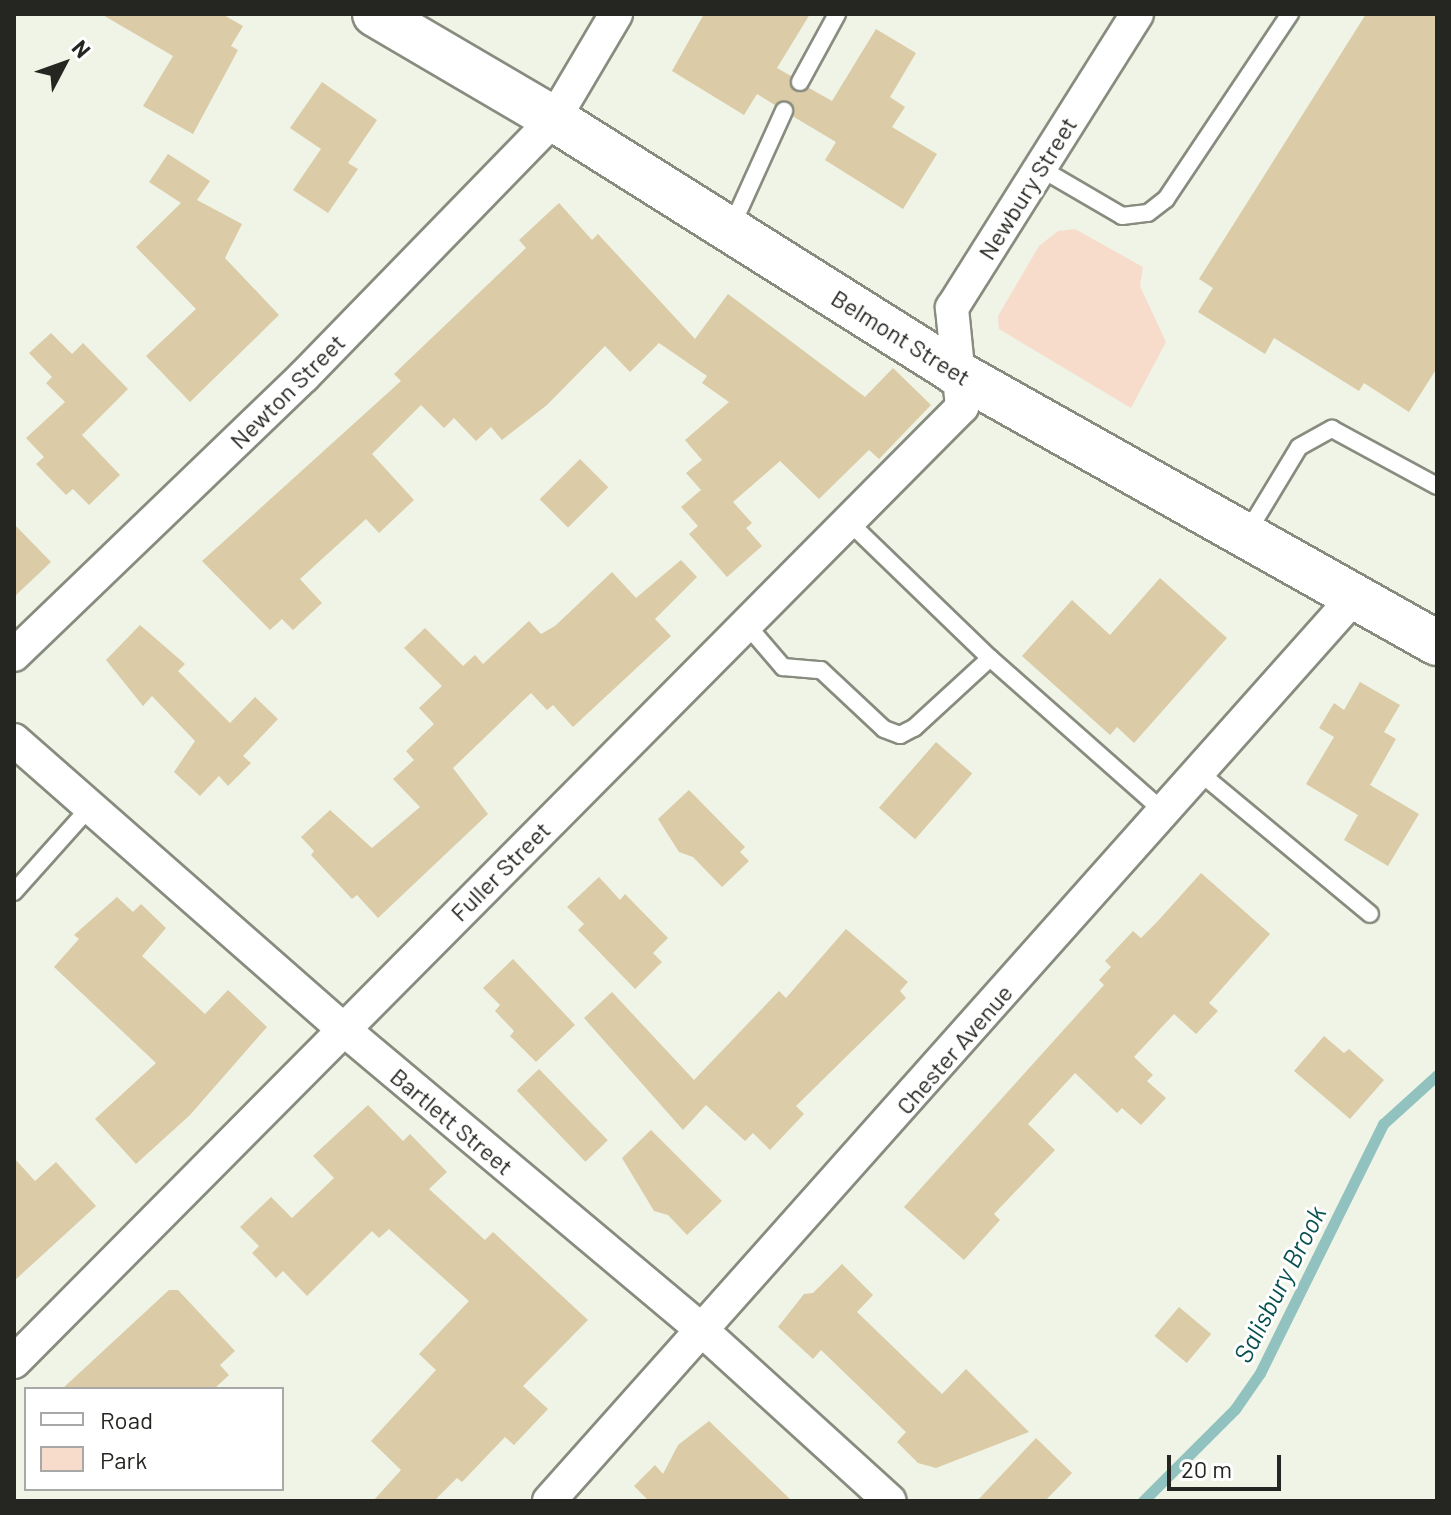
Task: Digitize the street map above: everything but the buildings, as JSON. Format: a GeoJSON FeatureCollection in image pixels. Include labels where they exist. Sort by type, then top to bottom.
{"type":"FeatureCollection","features":[{"type":"Feature","properties":{"kind":"main road","name":"Belmont Street"},"geometry":{"type":"LineString","coordinates":[[375,14],[554,119],[955,372],[1437,643]]}},
{"type":"Feature","properties":{"kind":"street","name":"Newton Street"},"geometry":{"type":"LineString","coordinates":[[14,655],[304,376],[554,119],[616,14]]}},
{"type":"Feature","properties":{"kind":"street","name":"Newbury Street"},"geometry":{"type":"LineString","coordinates":[[955,372],[952,308],[1137,14]]}},
{"type":"Feature","properties":{"kind":"street","name":"Fuller Street"},"geometry":{"type":"LineString","coordinates":[[14,1362],[342,1028],[962,407],[955,372]]}},
{"type":"Feature","properties":{"kind":"street","name":"Chester Avenue"},"geometry":{"type":"LineString","coordinates":[[549,1501],[704,1332],[1356,595]]}},
{"type":"Feature","properties":{"kind":"street","name":"Bartlett Street"},"geometry":{"type":"LineString","coordinates":[[14,740],[342,1028],[704,1332],[890,1501]]}},
{"type":"Feature","properties":{"kind":"lane"},"geometry":{"type":"LineString","coordinates":[[800,82],[837,14]]}},
{"type":"Feature","properties":{"kind":"lane"},"geometry":{"type":"LineString","coordinates":[[1040,168],[1122,216],[1148,213],[1166,199],[1290,14]]}},
{"type":"Feature","properties":{"kind":"lane"},"geometry":{"type":"LineString","coordinates":[[730,231],[784,111]]}},
{"type":"Feature","properties":{"kind":"lane"},"geometry":{"type":"LineString","coordinates":[[1246,534],[1299,447],[1332,429],[1437,486]]}},
{"type":"Feature","properties":{"kind":"lane"},"geometry":{"type":"LineString","coordinates":[[848,521],[990,658],[1164,812]]}},
{"type":"Feature","properties":{"kind":"lane"},"geometry":{"type":"LineString","coordinates":[[746,624],[783,667],[821,670],[884,729],[900,735],[914,728],[990,658]]}},
{"type":"Feature","properties":{"kind":"lane"},"geometry":{"type":"LineString","coordinates":[[1199,772],[1370,914]]}},
{"type":"Feature","properties":{"kind":"lane"},"geometry":{"type":"LineString","coordinates":[[14,892],[90,807]]}},
{"type":"Feature","properties":{"kind":"green space"},"geometry":{"type":"Polygon","coordinates":[[[1075,229],[1143,267],[1140,286],[1166,342],[1131,408],[999,329],[998,316],[1039,246],[1058,231],[1075,229]]]}},
{"type":"Feature","properties":{"kind":"waterway","name":"Salisbury Brook"},"geometry":{"type":"LineString","coordinates":[[1143,1501],[1235,1409],[1260,1373],[1383,1124],[1437,1075]]}}]}
